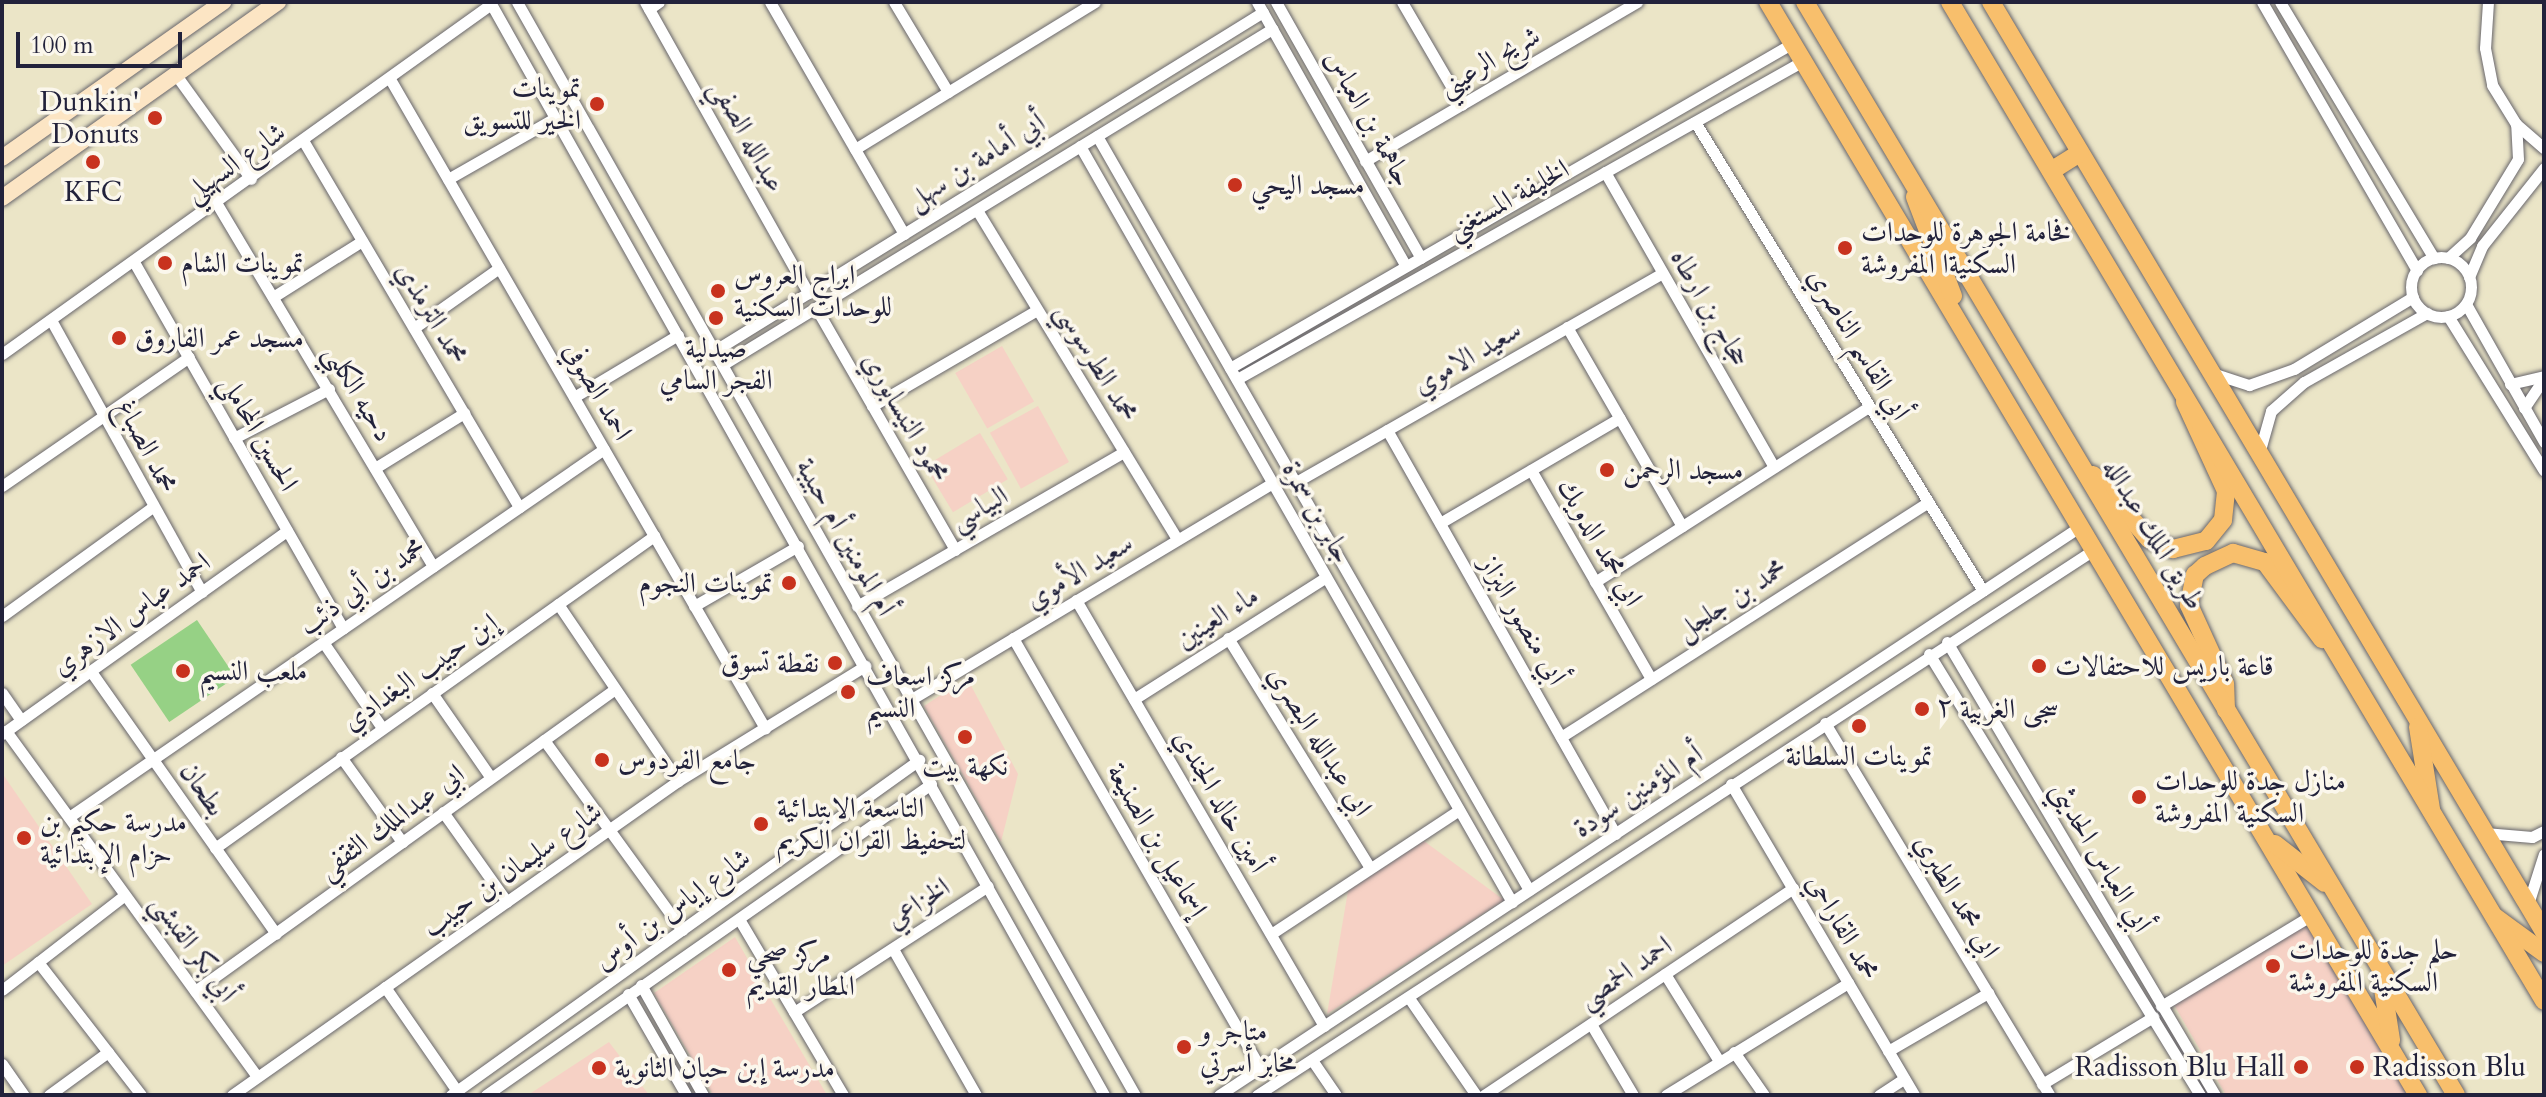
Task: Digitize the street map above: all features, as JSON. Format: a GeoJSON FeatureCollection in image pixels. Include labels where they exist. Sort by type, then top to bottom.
{"type":"FeatureCollection","features":[{"type":"Feature","properties":{"kind":"main road"},"geometry":{"type":"LineString","coordinates":[[2,158],[223,2]]}},
{"type":"Feature","properties":{"kind":"main road"},"geometry":{"type":"LineString","coordinates":[[2,198],[278,2]]}},
{"type":"Feature","properties":{"kind":"main road"},"geometry":{"type":"LineString","coordinates":[[1768,2],[2418,1095]]}},
{"type":"Feature","properties":{"kind":"main road","name":"طريق الملك عبدالله"},"geometry":{"type":"LineString","coordinates":[[1805,2],[2226,710],[2325,883],[2456,1095]]}},
{"type":"Feature","properties":{"kind":"main road"},"geometry":{"type":"LineString","coordinates":[[1950,2],[2544,1001]]}},
{"type":"Feature","properties":{"kind":"main road"},"geometry":{"type":"LineString","coordinates":[[1991,2],[2215,374],[2544,932]]}},
{"type":"Feature","properties":{"kind":"main road"},"geometry":{"type":"LineString","coordinates":[[2051,171],[2080,153]]}},
{"type":"Feature","properties":{"kind":"main road"},"geometry":{"type":"LineString","coordinates":[[1908,179],[1969,340]]}},
{"type":"Feature","properties":{"kind":"main road"},"geometry":{"type":"LineString","coordinates":[[2079,462],[2149,539],[2173,549],[2206,541],[2223,520],[2226,491],[2185,412],[2184,396]]}},
{"type":"Feature","properties":{"kind":"main road"},"geometry":{"type":"LineString","coordinates":[[2226,710],[2225,684],[2189,605],[2195,575],[2218,556],[2265,562],[2338,655]]}},
{"type":"Feature","properties":{"kind":"main road"},"geometry":{"type":"LineString","coordinates":[[2416,717],[2431,812]]}},
{"type":"Feature","properties":{"kind":"main road"},"geometry":{"type":"LineString","coordinates":[[2266,838],[2325,883]]}},
{"type":"Feature","properties":{"kind":"main road"},"geometry":{"type":"LineString","coordinates":[[2493,916],[2544,953]]}},
{"type":"Feature","properties":{"kind":"main road"},"geometry":{"type":"LineString","coordinates":[[2381,976],[2393,1052]]}},
{"type":"Feature","properties":{"kind":"street","name":"أم المومنين أم حبيبة"},"geometry":{"type":"LineString","coordinates":[[517,2],[1135,1095]]}},
{"type":"Feature","properties":{"kind":"street"},"geometry":{"type":"LineString","coordinates":[[770,2],[904,234]]}},
{"type":"Feature","properties":{"kind":"street"},"geometry":{"type":"LineString","coordinates":[[894,2],[948,92]]}},
{"type":"Feature","properties":{"kind":"street"},"geometry":{"type":"LineString","coordinates":[[855,149],[1095,2]]}},
{"type":"Feature","properties":{"kind":"street","name":"جاهمة بن العباس"},"geometry":{"type":"LineString","coordinates":[[1276,2],[1421,258]]}},
{"type":"Feature","properties":{"kind":"street"},"geometry":{"type":"LineString","coordinates":[[2262,2],[2417,270],[2413,297],[2427,313]]}},
{"type":"Feature","properties":{"kind":"street"},"geometry":{"type":"LineString","coordinates":[[2280,2],[2434,258]]}},
{"type":"Feature","properties":{"kind":"street"},"geometry":{"type":"LineString","coordinates":[[2488,2],[2485,48],[2492,85],[2516,124],[2544,148]]}},
{"type":"Feature","properties":{"kind":"street","name":"أم المومنين أم حبيبة"},"geometry":{"type":"LineString","coordinates":[[490,3],[919,760],[1104,1095]]}},
{"type":"Feature","properties":{"kind":"street","name":"شارع السهيلي"},"geometry":{"type":"LineString","coordinates":[[2,354],[304,142],[490,3]]}},
{"type":"Feature","properties":{"kind":"street","name":"عبدالله الصفي"},"geometry":{"type":"LineString","coordinates":[[651,4],[808,293]]}},
{"type":"Feature","properties":{"kind":"street"},"geometry":{"type":"LineString","coordinates":[[1407,4],[1462,105]]}},
{"type":"Feature","properties":{"kind":"street","name":"شريح الرعيني"},"geometry":{"type":"LineString","coordinates":[[1365,161],[1630,4]]}},
{"type":"Feature","properties":{"kind":"street","name":"أبي أمامة بن سهل"},"geometry":{"type":"LineString","coordinates":[[714,351],[1260,7]]}},
{"type":"Feature","properties":{"kind":"street","name":"جاهمة بن العباس"},"geometry":{"type":"LineString","coordinates":[[1260,7],[1406,266]]}},
{"type":"Feature","properties":{"kind":"street","name":"أبي أمامة بن سهل"},"geometry":{"type":"LineString","coordinates":[[722,365],[1272,29]]}},
{"type":"Feature","properties":{"kind":"street","name":"الخليفة المستغني"},"geometry":{"type":"LineString","coordinates":[[1230,368],[1793,43]]}},
{"type":"Feature","properties":{"kind":"street","name":"الخليفة المستغني"},"geometry":{"type":"LineString","coordinates":[[1237,379],[1803,61]]}},
{"type":"Feature","properties":{"kind":"street"},"geometry":{"type":"LineString","coordinates":[[176,75],[251,179]]}},
{"type":"Feature","properties":{"kind":"street","name":"احمد الصوفي"},"geometry":{"type":"LineString","coordinates":[[390,79],[765,728]]}},
{"type":"Feature","properties":{"kind":"street"},"geometry":{"type":"LineString","coordinates":[[448,179],[555,118]]}},
{"type":"Feature","properties":{"kind":"street","name":"أبي القاسم الناصري"},"geometry":{"type":"LineString","coordinates":[[1695,122],[1983,591]]}},
{"type":"Feature","properties":{"kind":"street"},"geometry":{"type":"LineString","coordinates":[[2448,258],[2470,238],[2518,159],[2516,124]]}},
{"type":"Feature","properties":{"kind":"street","name":"جابر بن سمرة"},"geometry":{"type":"LineString","coordinates":[[1097,136],[1529,890]]}},
{"type":"Feature","properties":{"kind":"street","name":"محمد الترمذي"},"geometry":{"type":"LineString","coordinates":[[304,142],[519,507]]}},
{"type":"Feature","properties":{"kind":"street","name":"جابر بن سمرة"},"geometry":{"type":"LineString","coordinates":[[1080,146],[1512,902]]}},
{"type":"Feature","properties":{"kind":"street"},"geometry":{"type":"LineString","coordinates":[[2544,168],[2482,246],[2469,277],[2466,304],[2544,442]]}},
{"type":"Feature","properties":{"kind":"street","name":"حجاج بن ارطاه"},"geometry":{"type":"LineString","coordinates":[[1605,172],[1774,467]]}},
{"type":"Feature","properties":{"kind":"street","name":"دحيه الكلبي"},"geometry":{"type":"LineString","coordinates":[[217,204],[433,567]]}},
{"type":"Feature","properties":{"kind":"street","name":"محمد الطرسوسي"},"geometry":{"type":"LineString","coordinates":[[977,210],[1177,539]]}},
{"type":"Feature","properties":{"kind":"street"},"geometry":{"type":"LineString","coordinates":[[273,297],[362,241]]}},
{"type":"Feature","properties":{"kind":"street"},"geometry":{"type":"LineString","coordinates":[[2417,270],[2434,258],[2448,258],[2469,277]]}},
{"type":"Feature","properties":{"kind":"street","name":"الحسين المحاملي"},"geometry":{"type":"LineString","coordinates":[[134,262],[343,629]]}},
{"type":"Feature","properties":{"kind":"street"},"geometry":{"type":"LineString","coordinates":[[414,328],[499,268]]}},
{"type":"Feature","properties":{"kind":"street","name":"سعيد الاموي"},"geometry":{"type":"LineString","coordinates":[[1296,482],[1662,273]]}},
{"type":"Feature","properties":{"kind":"street"},"geometry":{"type":"LineString","coordinates":[[2215,374],[2249,385],[2294,369],[2413,297]]}},
{"type":"Feature","properties":{"kind":"street"},"geometry":{"type":"LineString","coordinates":[[2260,450],[2271,411],[2304,382],[2427,313],[2448,316],[2466,304]]}},
{"type":"Feature","properties":{"kind":"street","name":"محمود النيسابوري"},"geometry":{"type":"LineString","coordinates":[[816,308],[955,550]]}},
{"type":"Feature","properties":{"kind":"street"},"geometry":{"type":"LineString","coordinates":[[872,406],[1037,310]]}},
{"type":"Feature","properties":{"kind":"street"},"geometry":{"type":"LineString","coordinates":[[2448,316],[2544,471]]}},
{"type":"Feature","properties":{"kind":"street","name":"محمد الصباغ"},"geometry":{"type":"LineString","coordinates":[[51,320],[105,415],[151,508],[202,592]]}},
{"type":"Feature","properties":{"kind":"street"},"geometry":{"type":"LineString","coordinates":[[1567,327],[1682,526]]}},
{"type":"Feature","properties":{"kind":"street"},"geometry":{"type":"LineString","coordinates":[[574,397],[678,335]]}},
{"type":"Feature","properties":{"kind":"street"},"geometry":{"type":"LineString","coordinates":[[2,486],[189,357]]}},
{"type":"Feature","properties":{"kind":"street"},"geometry":{"type":"LineString","coordinates":[[2510,384],[2544,377]]}},
{"type":"Feature","properties":{"kind":"street"},"geometry":{"type":"LineString","coordinates":[[2524,408],[2544,377]]}},
{"type":"Feature","properties":{"kind":"street"},"geometry":{"type":"LineString","coordinates":[[234,438],[329,389]]}},
{"type":"Feature","properties":{"kind":"street"},"geometry":{"type":"LineString","coordinates":[[1595,582],[1869,407]]}},
{"type":"Feature","properties":{"kind":"street"},"geometry":{"type":"LineString","coordinates":[[375,468],[464,413]]}},
{"type":"Feature","properties":{"kind":"street"},"geometry":{"type":"LineString","coordinates":[[1440,523],[1620,418]]}},
{"type":"Feature","properties":{"kind":"street","name":"أبي منصور البزاز"},"geometry":{"type":"LineString","coordinates":[[1387,430],[1616,834]]}},
{"type":"Feature","properties":{"kind":"street","name":"محمد بن أبي ذئب"},"geometry":{"type":"LineString","coordinates":[[69,817],[604,449]]}},
{"type":"Feature","properties":{"kind":"street","name":"البياسي"},"geometry":{"type":"LineString","coordinates":[[857,606],[1124,452]]}},
{"type":"Feature","properties":{"kind":"street","name":"ابي محمد الدويك"},"geometry":{"type":"LineString","coordinates":[[1531,470],[1651,679]]}},
{"type":"Feature","properties":{"kind":"street","name":"سعيد الأموي"},"geometry":{"type":"LineString","coordinates":[[910,700],[1272,483]]}},
{"type":"Feature","properties":{"kind":"street","name":"محمد بن جلجل"},"geometry":{"type":"LineString","coordinates":[[1561,737],[1928,502]]}},
{"type":"Feature","properties":{"kind":"street"},"geometry":{"type":"LineString","coordinates":[[3,612],[151,508]]}},
{"type":"Feature","properties":{"kind":"street","name":"أم المؤمنين سودة"},"geometry":{"type":"LineString","coordinates":[[1219,1095],[2081,526]]}},
{"type":"Feature","properties":{"kind":"street","name":"احمد عباس الازهري"},"geometry":{"type":"LineString","coordinates":[[4,732],[92,673],[287,531]]}},
{"type":"Feature","properties":{"kind":"street","name":"إبن حبيب البغدادي"},"geometry":{"type":"LineString","coordinates":[[215,848],[654,536]]}},
{"type":"Feature","properties":{"kind":"street"},"geometry":{"type":"LineString","coordinates":[[694,606],[798,546]]}},
{"type":"Feature","properties":{"kind":"street","name":"أم المؤمنين سودة"},"geometry":{"type":"LineString","coordinates":[[1257,1095],[1947,642],[2095,549]]}},
{"type":"Feature","properties":{"kind":"street","name":"ماء العينين"},"geometry":{"type":"LineString","coordinates":[[1134,699],[1326,577]]}},
{"type":"Feature","properties":{"kind":"street","name":"أمين خالد الجندي"},"geometry":{"type":"LineString","coordinates":[[1076,600],[1324,1026]]}},
{"type":"Feature","properties":{"kind":"street"},"geometry":{"type":"LineString","coordinates":[[558,604],[678,781]]}},
{"type":"Feature","properties":{"kind":"street","name":"إسماعيل بن الصنيعة"},"geometry":{"type":"LineString","coordinates":[[1013,638],[1260,1067]]}},
{"type":"Feature","properties":{"kind":"street","name":"ابي عبدالله البصري"},"geometry":{"type":"LineString","coordinates":[[1228,638],[1370,868]]}},
{"type":"Feature","properties":{"kind":"street"},"geometry":{"type":"LineString","coordinates":[[323,642],[382,728]]}},
{"type":"Feature","properties":{"kind":"street","name":"أبي العباس الحديثي"},"geometry":{"type":"LineString","coordinates":[[1947,642],[2215,1095]]}},
{"type":"Feature","properties":{"kind":"street","name":"أبي العباس الحديثي"},"geometry":{"type":"LineString","coordinates":[[1929,654],[2200,1095]]}},
{"type":"Feature","properties":{"kind":"street","name":"شارع سليمان بن حبيب"},"geometry":{"type":"LineString","coordinates":[[232,1095],[678,781],[865,666]]}},
{"type":"Feature","properties":{"kind":"street","name":"بطحان"},"geometry":{"type":"LineString","coordinates":[[92,673],[276,934]]}},
{"type":"Feature","properties":{"kind":"street","name":"ابي عبدالملك الثقفي"},"geometry":{"type":"LineString","coordinates":[[195,991],[615,689]]}},
{"type":"Feature","properties":{"kind":"street"},"geometry":{"type":"LineString","coordinates":[[2,693],[21,720]]}},
{"type":"Feature","properties":{"kind":"street"},"geometry":{"type":"LineString","coordinates":[[432,693],[491,778]]}},
{"type":"Feature","properties":{"kind":"street","name":"ابي محمد الطبري"},"geometry":{"type":"LineString","coordinates":[[1825,723],[2049,1095]]}},
{"type":"Feature","properties":{"kind":"street","name":"أبي بكر القبشي"},"geometry":{"type":"LineString","coordinates":[[4,732],[257,1077]]}},
{"type":"Feature","properties":{"kind":"street"},"geometry":{"type":"LineString","coordinates":[[544,740],[682,930]]}},
{"type":"Feature","properties":{"kind":"street"},"geometry":{"type":"LineString","coordinates":[[341,757],[402,842]]}},
{"type":"Feature","properties":{"kind":"street","name":"شارع إياس بن أوس"},"geometry":{"type":"LineString","coordinates":[[454,1093],[919,760]]}},
{"type":"Feature","properties":{"kind":"street","name":"شارع إياس بن أوس"},"geometry":{"type":"LineString","coordinates":[[486,1095],[931,784]]}},
{"type":"Feature","properties":{"kind":"street","name":"محمد القاراحي"},"geometry":{"type":"LineString","coordinates":[[1731,784],[1914,1095]]}},
{"type":"Feature","properties":{"kind":"street"},"geometry":{"type":"LineString","coordinates":[[1271,934],[1459,810]]}},
{"type":"Feature","properties":{"kind":"street"},"geometry":{"type":"LineString","coordinates":[[443,812],[507,902]]}},
{"type":"Feature","properties":{"kind":"street"},"geometry":{"type":"LineString","coordinates":[[2485,833],[2532,837],[2544,831]]}},
{"type":"Feature","properties":{"kind":"street"},"geometry":{"type":"LineString","coordinates":[[2527,904],[2544,854]]}},
{"type":"Feature","properties":{"kind":"street","name":"الخزاعي"},"geometry":{"type":"LineString","coordinates":[[794,1012],[988,886]]}},
{"type":"Feature","properties":{"kind":"street","name":"احمد الحمصي"},"geometry":{"type":"LineString","coordinates":[[1484,1095],[1793,888]]}},
{"type":"Feature","properties":{"kind":"street"},"geometry":{"type":"LineString","coordinates":[[2,990],[125,895]]}},
{"type":"Feature","properties":{"kind":"street"},"geometry":{"type":"LineString","coordinates":[[2161,1006],[2312,915]]}},
{"type":"Feature","properties":{"kind":"street"},"geometry":{"type":"LineString","coordinates":[[739,919],[843,1095]]}},
{"type":"Feature","properties":{"kind":"street"},"geometry":{"type":"LineString","coordinates":[[893,949],[976,1095]]}},
{"type":"Feature","properties":{"kind":"street"},"geometry":{"type":"LineString","coordinates":[[38,962],[141,1095]]}},
{"type":"Feature","properties":{"kind":"street"},"geometry":{"type":"LineString","coordinates":[[1665,974],[1719,1061]]}},
{"type":"Feature","properties":{"kind":"street"},"geometry":{"type":"LineString","coordinates":[[1666,1095],[1848,983]]}},
{"type":"Feature","properties":{"kind":"street"},"geometry":{"type":"LineString","coordinates":[[641,985],[703,1095]]}},
{"type":"Feature","properties":{"kind":"street"},"geometry":{"type":"LineString","coordinates":[[385,987],[454,1093]]}},
{"type":"Feature","properties":{"kind":"street"},"geometry":{"type":"LineString","coordinates":[[1888,1051],[1988,993]]}},
{"type":"Feature","properties":{"kind":"street"},"geometry":{"type":"LineString","coordinates":[[628,994],[686,1095]]}},
{"type":"Feature","properties":{"kind":"street"},"geometry":{"type":"LineString","coordinates":[[1409,998],[1476,1095]]}},
{"type":"Feature","properties":{"kind":"street"},"geometry":{"type":"LineString","coordinates":[[2042,1084],[2153,1017]]}},
{"type":"Feature","properties":{"kind":"street"},"geometry":{"type":"LineString","coordinates":[[1591,1024],[1633,1095]]}},
{"type":"Feature","properties":{"kind":"street"},"geometry":{"type":"LineString","coordinates":[[49,1095],[108,1052]]}},
{"type":"Feature","properties":{"kind":"street"},"geometry":{"type":"LineString","coordinates":[[1734,1052],[1764,1095]]}},
{"type":"Feature","properties":{"kind":"street"},"geometry":{"type":"LineString","coordinates":[[1312,1060],[1336,1095]]}},
{"type":"Feature","properties":{"kind":"street"},"geometry":{"type":"LineString","coordinates":[[2,1064],[24,1095]]}},
{"type":"Feature","properties":{"kind":"street"},"geometry":{"type":"LineString","coordinates":[[1879,1095],[1904,1079]]}},
{"type":"Feature","properties":{"kind":"shaded area"},"geometry":{"type":"Polygon","coordinates":[[[1002,346],[1034,401],[987,428],[955,373],[1002,346]]]}},
{"type":"Feature","properties":{"kind":"shaded area"},"geometry":{"type":"Polygon","coordinates":[[[1038,406],[1069,462],[1021,489],[990,433],[1038,406]]]}},
{"type":"Feature","properties":{"kind":"shaded area"},"geometry":{"type":"Polygon","coordinates":[[[980,433],[1008,479],[953,512],[925,466],[980,433]]]}},
{"type":"Feature","properties":{"kind":"shaded area"},"geometry":{"type":"Polygon","coordinates":[[[967,678],[1018,774],[1001,842],[924,706],[967,678]]]}},
{"type":"Feature","properties":{"kind":"shaded area","name":"مدرسة حكيم بن حزام الإبتدائية"},"geometry":{"type":"Polygon","coordinates":[[[2,773],[92,904],[2,966],[2,773]]]}},
{"type":"Feature","properties":{"kind":"shaded area"},"geometry":{"type":"Polygon","coordinates":[[[1424,841],[1504,900],[1327,1014],[1348,891],[1424,841]]]}},
{"type":"Feature","properties":{"kind":"shaded area"},"geometry":{"type":"Polygon","coordinates":[[[2307,924],[2408,1095],[2226,1095],[2173,1003],[2307,924]]]}},
{"type":"Feature","properties":{"kind":"shaded area"},"geometry":{"type":"Polygon","coordinates":[[[735,937],[827,1095],[713,1095],[654,993],[735,937]]]}},
{"type":"Feature","properties":{"kind":"shaded area","name":"مدرسة إبن حبان الثانوية"},"geometry":{"type":"Polygon","coordinates":[[[609,1042],[649,1095],[528,1095],[609,1042]]]}},
{"type":"Feature","properties":{"kind":"green space","name":"ملعب النسيم"},"geometry":{"type":"Polygon","coordinates":[[[197,620],[236,677],[169,722],[131,665],[197,620]]]}},
{"type":"Feature","properties":{"kind":"place","name":"تموينات الخير للتسويق"},"geometry":{"type":"Point","coordinates":[597,104]}},
{"type":"Feature","properties":{"kind":"place","name":"Dunkin' Donuts"},"geometry":{"type":"Point","coordinates":[155,118]}},
{"type":"Feature","properties":{"kind":"place","name":"KFC"},"geometry":{"type":"Point","coordinates":[93,162]}},
{"type":"Feature","properties":{"kind":"place","name":"مسجد اليحي"},"geometry":{"type":"Point","coordinates":[1235,185]}},
{"type":"Feature","properties":{"kind":"place","name":"فخامة الجوهرة للوحدات السكنيةا المفروشة"},"geometry":{"type":"Point","coordinates":[1845,248]}},
{"type":"Feature","properties":{"kind":"place","name":"تموينات الشام"},"geometry":{"type":"Point","coordinates":[165,263]}},
{"type":"Feature","properties":{"kind":"place","name":"ابراج العروس للوحدات السكنية"},"geometry":{"type":"Point","coordinates":[718,291]}},
{"type":"Feature","properties":{"kind":"place","name":"صيدلية الفجر السامي"},"geometry":{"type":"Point","coordinates":[716,318]}},
{"type":"Feature","properties":{"kind":"place","name":"مسجد عمر الفاروق"},"geometry":{"type":"Point","coordinates":[119,338]}},
{"type":"Feature","properties":{"kind":"place","name":"مسجد الرحمن"},"geometry":{"type":"Point","coordinates":[1607,470]}},
{"type":"Feature","properties":{"kind":"place","name":"تموينات النجوم"},"geometry":{"type":"Point","coordinates":[789,583]}},
{"type":"Feature","properties":{"kind":"place","name":"نقطة تسوق"},"geometry":{"type":"Point","coordinates":[835,663]}},
{"type":"Feature","properties":{"kind":"place","name":"قاعة باريس للاحتفالات"},"geometry":{"type":"Point","coordinates":[2039,666]}},
{"type":"Feature","properties":{"kind":"place","name":"ملعب النسيم"},"geometry":{"type":"Point","coordinates":[183,671]}},
{"type":"Feature","properties":{"kind":"place","name":"مركز اسعاف النسيم"},"geometry":{"type":"Point","coordinates":[848,692]}},
{"type":"Feature","properties":{"kind":"place","name":"سجى الغربية ٢"},"geometry":{"type":"Point","coordinates":[1922,709]}},
{"type":"Feature","properties":{"kind":"place","name":"تموينات السلطانة"},"geometry":{"type":"Point","coordinates":[1859,726]}},
{"type":"Feature","properties":{"kind":"place","name":"نكهة بيت"},"geometry":{"type":"Point","coordinates":[965,737]}},
{"type":"Feature","properties":{"kind":"place","name":"جامع الفردوس"},"geometry":{"type":"Point","coordinates":[602,760]}},
{"type":"Feature","properties":{"kind":"place","name":"منازل جدة للوحدات السكنية المفروشة"},"geometry":{"type":"Point","coordinates":[2139,797]}},
{"type":"Feature","properties":{"kind":"place","name":"التاسعة الابتدائية لتحفيظ القران الكريم"},"geometry":{"type":"Point","coordinates":[761,824]}},
{"type":"Feature","properties":{"kind":"place","name":"مدرسة حكيم بن حزام الإبتدائية"},"geometry":{"type":"Point","coordinates":[24,838]}},
{"type":"Feature","properties":{"kind":"place","name":"حلم جدة للوحدات السكنية المفروشة"},"geometry":{"type":"Point","coordinates":[2273,966]}},
{"type":"Feature","properties":{"kind":"place","name":"مركز صحي المطار القديم"},"geometry":{"type":"Point","coordinates":[729,970]}},
{"type":"Feature","properties":{"kind":"place","name":"متاجر و مخابز أسرتي"},"geometry":{"type":"Point","coordinates":[1184,1047]}},
{"type":"Feature","properties":{"kind":"place","name":"Radisson Blu Hall"},"geometry":{"type":"Point","coordinates":[2301,1067]}},
{"type":"Feature","properties":{"kind":"place","name":"Radisson Blu"},"geometry":{"type":"Point","coordinates":[2357,1067]}},
{"type":"Feature","properties":{"kind":"place","name":"مدرسة إبن حبان الثانوية"},"geometry":{"type":"Point","coordinates":[599,1068]}}]}
